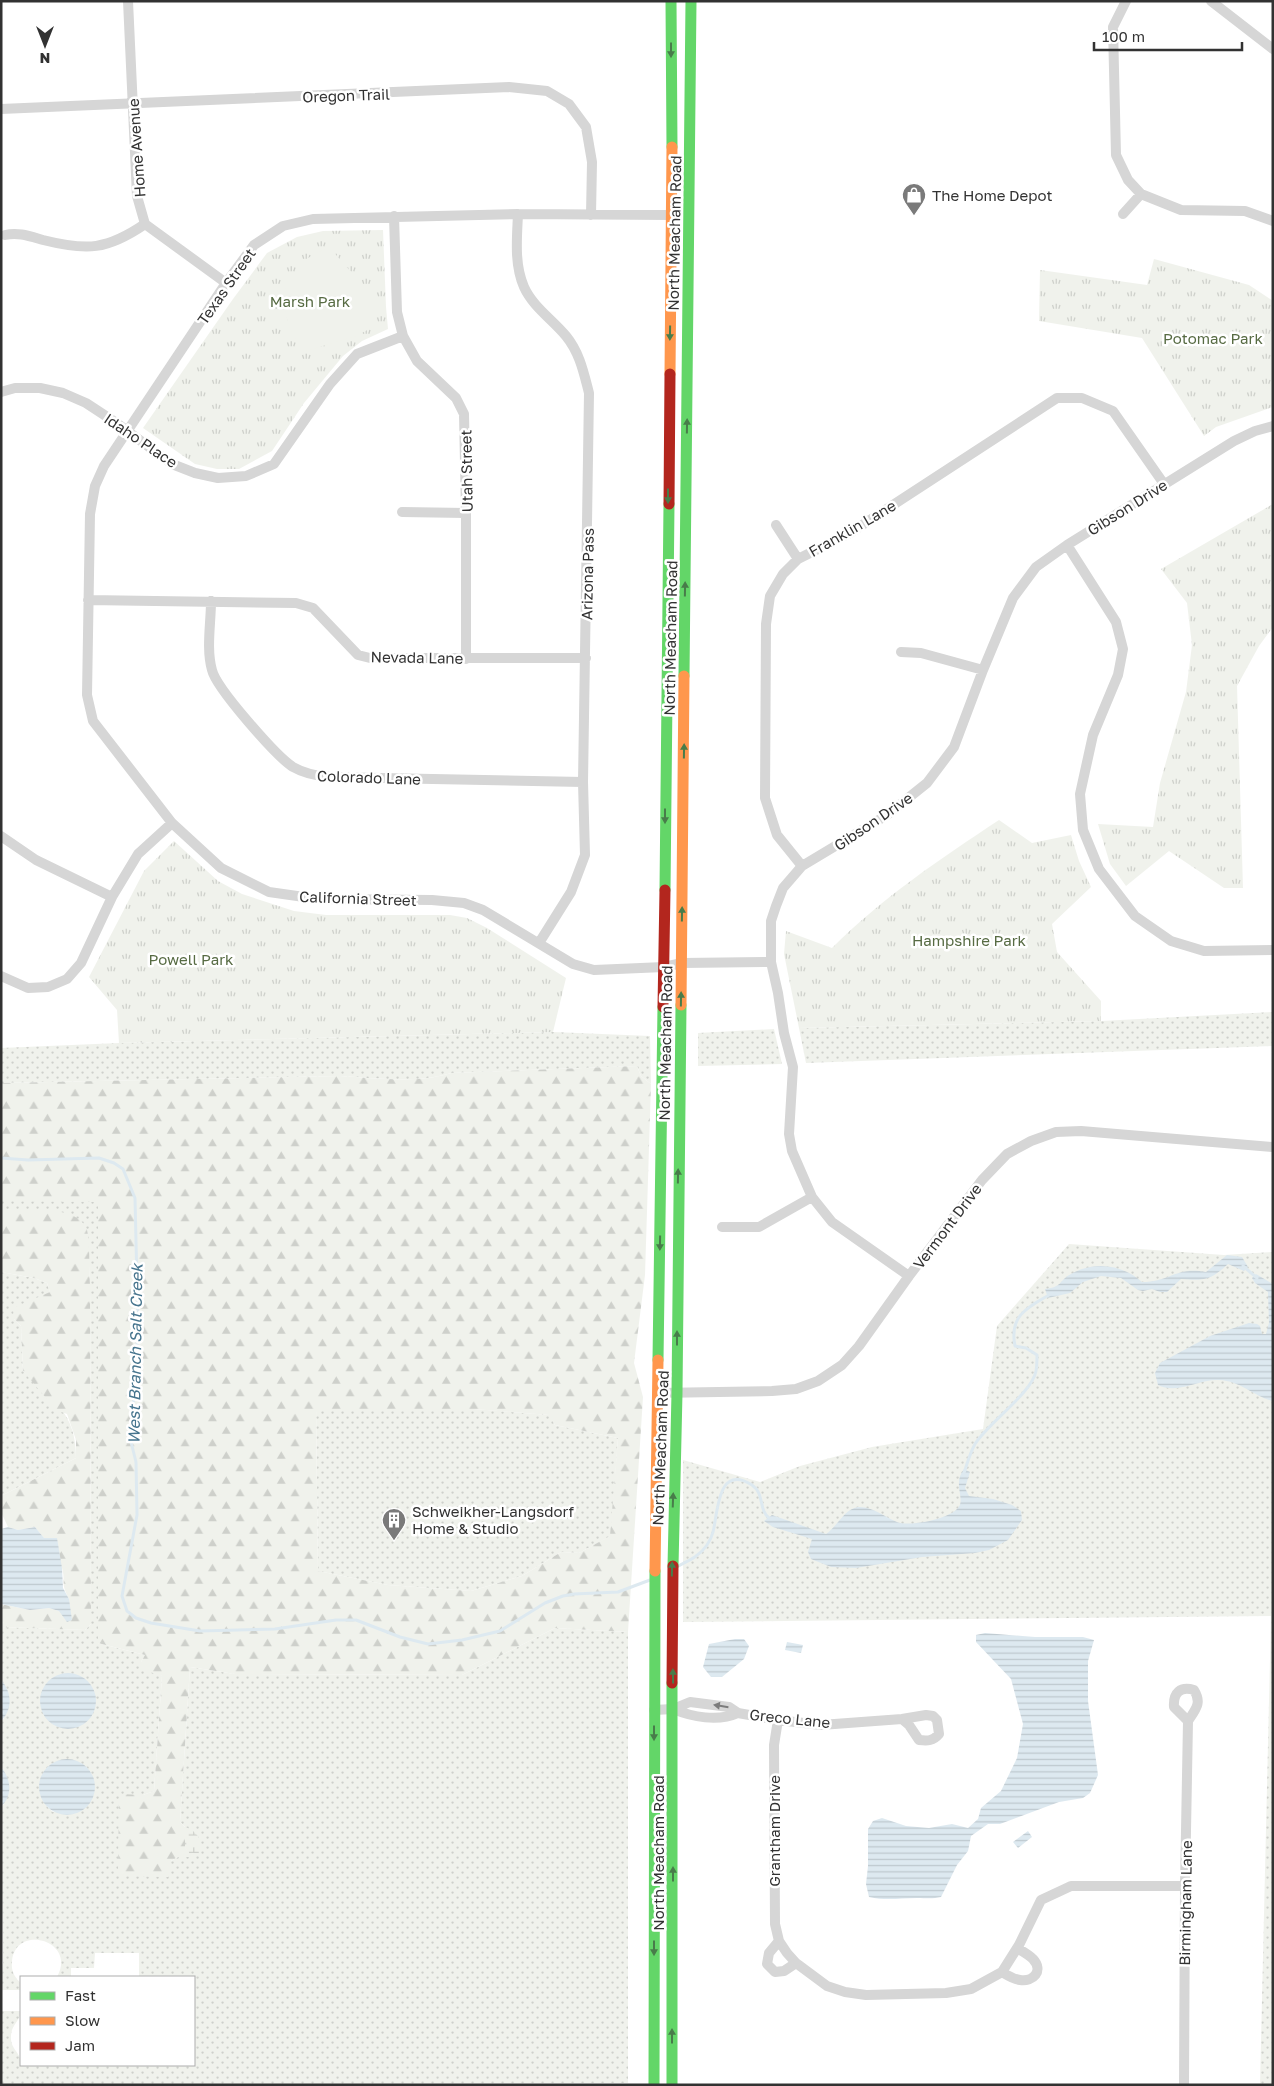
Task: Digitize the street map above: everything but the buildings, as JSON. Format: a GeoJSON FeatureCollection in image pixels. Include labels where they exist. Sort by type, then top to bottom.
{"type":"FeatureCollection","features":[{"type":"Feature","properties":{"kind":"main road","name":"North Meacham Road"},"geometry":{"type":"LineString","coordinates":[[654,2085],[654,1557],[664,967],[672,215],[671,1]]}},
{"type":"Feature","properties":{"kind":"main road","name":"North Meacham Road"},"geometry":{"type":"LineString","coordinates":[[672,2085],[672,1549],[677,1393],[691,1]]}},
{"type":"Feature","properties":{"kind":"street","name":"Home Avenue"},"geometry":{"type":"LineString","coordinates":[[128,1],[138,196],[145,224]]}},
{"type":"Feature","properties":{"kind":"street"},"geometry":{"type":"LineString","coordinates":[[1126,1],[1113,27],[1116,155],[1128,180],[1141,194],[1181,210],[1245,211],[1273,221]]}},
{"type":"Feature","properties":{"kind":"street"},"geometry":{"type":"LineString","coordinates":[[1211,1],[1273,49]]}},
{"type":"Feature","properties":{"kind":"street","name":"Oregon Trail"},"geometry":{"type":"LineString","coordinates":[[1,109],[509,88],[547,91],[569,104],[586,127],[592,162],[591,215]]}},
{"type":"Feature","properties":{"kind":"street"},"geometry":{"type":"LineString","coordinates":[[1123,214],[1141,194]]}},
{"type":"Feature","properties":{"kind":"street","name":"Texas Street"},"geometry":{"type":"LineString","coordinates":[[88,600],[90,514],[95,486],[104,466],[226,283],[254,245],[283,226],[313,219],[518,214],[672,215]]}},
{"type":"Feature","properties":{"kind":"street","name":"Arizona Pass"},"geometry":{"type":"LineString","coordinates":[[518,214],[516,254],[524,287],[540,309],[568,338],[582,364],[589,393],[583,782],[585,855],[571,892],[539,943]]}},
{"type":"Feature","properties":{"kind":"street","name":"Utah Street"},"geometry":{"type":"LineString","coordinates":[[394,216],[397,312],[404,336],[418,360],[456,398],[464,414],[466,659]]}},
{"type":"Feature","properties":{"kind":"street"},"geometry":{"type":"LineString","coordinates":[[5,235],[15,232],[70,246],[96,247],[126,238],[145,224],[226,283]]}},
{"type":"Feature","properties":{"kind":"street","name":"Idaho Place"},"geometry":{"type":"LineString","coordinates":[[1,392],[15,388],[40,388],[63,393],[86,403],[172,464],[195,473],[218,478],[246,476],[274,464],[330,384],[357,354],[404,336]]}},
{"type":"Feature","properties":{"kind":"street","name":"Franklin Lane"},"geometry":{"type":"LineString","coordinates":[[802,866],[777,835],[765,798],[766,624],[770,596],[783,574],[798,559],[850,533],[1058,398],[1082,398],[1113,411],[1164,484]]}},
{"type":"Feature","properties":{"kind":"street","name":"Gibson Drive"},"geometry":{"type":"LineString","coordinates":[[909,1276],[832,1222],[812,1197],[792,1151],[789,1134],[793,1067],[771,962],[771,921],[783,888],[802,866],[887,815],[927,783],[954,747],[1013,598],[1036,567],[1067,545],[1234,441],[1255,431],[1273,426]]}},
{"type":"Feature","properties":{"kind":"street"},"geometry":{"type":"LineString","coordinates":[[402,512],[466,513]]}},
{"type":"Feature","properties":{"kind":"street"},"geometry":{"type":"LineString","coordinates":[[776,525],[798,559]]}},
{"type":"Feature","properties":{"kind":"street"},"geometry":{"type":"LineString","coordinates":[[1067,545],[1116,622],[1123,649],[1118,675],[1093,735],[1080,794],[1083,830],[1098,869],[1134,916],[1171,941],[1204,951],[1273,950]]}},
{"type":"Feature","properties":{"kind":"street","name":"California Street"},"geometry":{"type":"LineString","coordinates":[[88,600],[87,695],[93,721],[172,823],[220,868],[269,892],[318,899],[432,900],[464,903],[482,910],[573,964],[594,970],[664,967],[682,963],[771,962]]}},
{"type":"Feature","properties":{"kind":"street","name":"Nevada Lane"},"geometry":{"type":"LineString","coordinates":[[88,600],[296,603],[312,608],[349,648],[358,655],[370,658],[586,658]]}},
{"type":"Feature","properties":{"kind":"street","name":"Colorado Lane"},"geometry":{"type":"LineString","coordinates":[[211,601],[210,657],[212,672],[221,689],[251,725],[291,766],[308,775],[583,782]]}},
{"type":"Feature","properties":{"kind":"street"},"geometry":{"type":"LineString","coordinates":[[901,652],[922,652],[983,670]]}},
{"type":"Feature","properties":{"kind":"street"},"geometry":{"type":"LineString","coordinates":[[1,976],[28,988],[48,987],[67,979],[81,963],[112,896],[138,854],[172,823]]}},
{"type":"Feature","properties":{"kind":"street"},"geometry":{"type":"LineString","coordinates":[[1,836],[36,860],[112,896]]}},
{"type":"Feature","properties":{"kind":"street","name":"Vermont Drive"},"geometry":{"type":"LineString","coordinates":[[658,1394],[796,1389],[818,1382],[842,1365],[859,1346],[909,1276],[982,1180],[1007,1154],[1031,1141],[1056,1132],[1081,1131],[1273,1147]]}},
{"type":"Feature","properties":{"kind":"street"},"geometry":{"type":"LineString","coordinates":[[722,1228],[759,1227],[812,1197]]}},
{"type":"Feature","properties":{"kind":"street","name":"Greco Lane"},"geometry":{"type":"LineString","coordinates":[[673,1709],[690,1702],[729,1707],[738,1712],[778,1720],[821,1724],[902,1719]]}},
{"type":"Feature","properties":{"kind":"street"},"geometry":{"type":"LineString","coordinates":[[654,1710],[673,1709]]}},
{"type":"Feature","properties":{"kind":"street","name":"Greco Lane"},"geometry":{"type":"LineString","coordinates":[[673,1709],[690,1717],[728,1717],[738,1712]]}},
{"type":"Feature","properties":{"kind":"street","name":"Grantham Drive"},"geometry":{"type":"LineString","coordinates":[[778,1720],[774,1754],[775,1924],[779,1941],[796,1964],[827,1986],[845,1992],[866,1994],[946,1993],[971,1989],[1002,1972],[1017,1948],[1041,1900],[1071,1886],[1185,1886]]}},
{"type":"Feature","properties":{"kind":"street","name":"Birmingham Lane"},"geometry":{"type":"LineString","coordinates":[[1184,2085],[1188,1721]]}},
{"type":"Feature","properties":{"kind":"street"},"geometry":{"type":"LineString","coordinates":[[779,1941],[769,1953],[766,1964],[775,1972],[784,1971],[796,1964]]}},
{"type":"Feature","properties":{"kind":"street"},"geometry":{"type":"LineString","coordinates":[[1002,1972],[1017,1980],[1029,1981],[1035,1977],[1038,1971],[1037,1964],[1033,1958],[1017,1948]]}},
{"type":"Feature","properties":{"kind":"green space","name":"Marsh Park"},"geometry":{"type":"Polygon","coordinates":[[[383,230],[388,329],[362,341],[343,356],[304,403],[272,451],[239,469],[217,469],[195,464],[143,428],[267,253],[297,237],[323,231],[383,230]]]}},
{"type":"Feature","properties":{"kind":"green space"},"geometry":{"type":"Polygon","coordinates":[[[329,247],[370,293],[379,309],[375,326],[356,336],[306,351],[293,335],[287,320],[285,283],[308,258],[329,247]]]}},
{"type":"Feature","properties":{"kind":"green space","name":"Potomac Park"},"geometry":{"type":"Polygon","coordinates":[[[1154,259],[1249,285],[1273,301],[1273,407],[1216,427],[1204,436],[1142,338],[1039,321],[1040,270],[1147,285],[1154,259]]]}},
{"type":"Feature","properties":{"kind":"green space"},"geometry":{"type":"Polygon","coordinates":[[[1273,504],[1273,627],[1259,646],[1237,686],[1243,888],[1224,888],[1169,851],[1126,886],[1110,864],[1098,824],[1153,827],[1160,783],[1186,692],[1192,645],[1187,603],[1161,569],[1273,504]]]}},
{"type":"Feature","properties":{"kind":"green space","name":"Hampshire Park"},"geometry":{"type":"Polygon","coordinates":[[[999,820],[1032,843],[1071,835],[1079,861],[1091,887],[1052,924],[1057,952],[1101,1001],[1101,1021],[799,1028],[784,954],[786,931],[832,948],[891,896],[933,864],[999,820]]]}},
{"type":"Feature","properties":{"kind":"green space","name":"Powell Park"},"geometry":{"type":"Polygon","coordinates":[[[174,841],[218,881],[242,894],[294,911],[326,915],[450,915],[467,918],[487,928],[566,978],[553,1032],[119,1043],[117,1010],[89,977],[144,871],[174,841]]]}},
{"type":"Feature","properties":{"kind":"green space"},"geometry":{"type":"Polygon","coordinates":[[[1273,1012],[1273,1046],[806,1063],[799,1028],[1101,1021],[1273,1012]]]}},
{"type":"Feature","properties":{"kind":"green space"},"geometry":{"type":"Polygon","coordinates":[[[774,1029],[782,1064],[698,1066],[698,1033],[774,1029]]]}},
{"type":"Feature","properties":{"kind":"green space"},"geometry":{"type":"Polygon","coordinates":[[[553,1032],[650,1036],[651,1084],[641,1076],[637,1066],[451,1073],[410,1079],[340,1076],[1,1083],[1,1048],[119,1043],[553,1032]]]}},
{"type":"Feature","properties":{"kind":"green space"},"geometry":{"type":"Polygon","coordinates":[[[637,1066],[641,1076],[651,1084],[645,1275],[634,1363],[643,1397],[628,1632],[555,1628],[462,1675],[235,1674],[190,1667],[180,1822],[185,1827],[185,1847],[192,1857],[178,1857],[171,1861],[168,1877],[118,1876],[119,1794],[143,1795],[154,1791],[162,1676],[141,1669],[141,1662],[145,1655],[98,1643],[98,1202],[1,1201],[1,1083],[340,1076],[410,1079],[451,1073],[637,1066]],[[316,1409],[318,1571],[388,1585],[471,1591],[522,1576],[561,1552],[579,1553],[610,1536],[618,1438],[555,1425],[549,1415],[474,1409],[316,1409]]]}},
{"type":"Feature","properties":{"kind":"green space"},"geometry":{"type":"Polygon","coordinates":[[[1,1201],[98,1201],[98,1643],[145,1655],[141,1662],[162,1676],[154,1791],[143,1795],[171,1861],[178,1857],[191,1857],[185,1847],[185,1827],[180,1822],[190,1667],[235,1674],[462,1675],[555,1628],[628,1632],[628,2083],[1,2085],[1,2011],[20,2011],[11,2032],[11,2041],[20,2058],[20,2066],[195,2066],[195,1976],[139,1976],[139,1953],[95,1953],[94,1968],[71,1968],[71,1976],[57,1976],[61,1964],[59,1953],[52,1945],[43,1941],[32,1940],[22,1943],[15,1951],[12,1963],[14,1974],[20,1982],[20,1990],[1,1990],[3,1963],[1,1807],[4,1804],[3,1769],[1,1767],[1,1721],[4,1718],[3,1682],[1,1680],[1,1627],[85,1630],[91,1624],[90,1284],[87,1230],[43,1210],[1,1209],[1,1201]],[[50,1765],[40,1783],[41,1795],[53,1812],[95,1787],[90,1771],[50,1765]]]}},
{"type":"Feature","properties":{"kind":"green space"},"geometry":{"type":"Polygon","coordinates":[[[1,1209],[36,1209],[62,1212],[82,1222],[88,1235],[90,1284],[91,1624],[85,1630],[1,1627],[1,1604],[30,1610],[49,1608],[59,1611],[69,1599],[64,1586],[62,1568],[54,1553],[35,1527],[18,1530],[8,1527],[1,1512],[1,1496],[76,1458],[76,1440],[67,1414],[56,1410],[23,1371],[21,1326],[14,1319],[13,1308],[50,1292],[47,1283],[34,1278],[1,1272],[1,1209]]]}},
{"type":"Feature","properties":{"kind":"green space"},"geometry":{"type":"Polygon","coordinates":[[[1069,1244],[1224,1255],[1273,1252],[1273,2085],[1260,2085],[1271,1616],[683,1622],[683,1460],[760,1482],[800,1466],[872,1447],[983,1429],[997,1326],[1069,1244]]]}},
{"type":"Feature","properties":{"kind":"green space"},"geometry":{"type":"Polygon","coordinates":[[[1,1272],[34,1278],[47,1283],[50,1292],[14,1319],[21,1326],[23,1371],[61,1408],[72,1429],[76,1458],[1,1496],[1,1272]]]}},
{"type":"Feature","properties":{"kind":"green space"},"geometry":{"type":"Polygon","coordinates":[[[316,1409],[474,1409],[550,1415],[555,1425],[618,1438],[611,1536],[579,1553],[561,1552],[522,1576],[471,1591],[388,1585],[318,1571],[316,1409]]]}},
{"type":"Feature","properties":{"kind":"green space"},"geometry":{"type":"Polygon","coordinates":[[[185,1827],[199,1838],[201,1847],[197,1856],[192,1857],[185,1847],[185,1827]]]}},
{"type":"Feature","properties":{"kind":"shaded area"},"geometry":{"type":"Polygon","coordinates":[[[1227,1255],[1242,1257],[1248,1267],[1244,1271],[1228,1264],[1207,1278],[1196,1280],[1181,1279],[1167,1292],[1152,1289],[1138,1290],[1121,1278],[1101,1276],[1083,1282],[1070,1293],[1048,1298],[1045,1289],[1055,1287],[1071,1274],[1089,1267],[1108,1266],[1117,1268],[1126,1271],[1142,1282],[1160,1280],[1187,1271],[1206,1272],[1227,1255]]]}},
{"type":"Feature","properties":{"kind":"shaded area"},"geometry":{"type":"Polygon","coordinates":[[[1256,1274],[1273,1284],[1273,1401],[1227,1381],[1211,1380],[1180,1388],[1165,1388],[1158,1385],[1155,1373],[1160,1363],[1210,1336],[1249,1323],[1257,1324],[1260,1326],[1262,1334],[1266,1334],[1269,1323],[1268,1292],[1255,1283],[1252,1278],[1256,1274]]]}},
{"type":"Feature","properties":{"kind":"shaded area"},"geometry":{"type":"Polygon","coordinates":[[[964,1469],[970,1472],[965,1488],[969,1496],[993,1499],[1012,1505],[1021,1511],[1022,1520],[1008,1540],[989,1550],[975,1553],[922,1557],[856,1568],[831,1567],[811,1559],[808,1552],[812,1539],[773,1527],[764,1521],[772,1515],[826,1534],[849,1511],[858,1507],[873,1510],[903,1523],[920,1523],[938,1519],[958,1508],[961,1500],[959,1480],[964,1469]]]}},
{"type":"Feature","properties":{"kind":"shaded area"},"geometry":{"type":"Polygon","coordinates":[[[8,1527],[18,1530],[35,1527],[44,1538],[57,1538],[63,1588],[69,1599],[72,1620],[67,1622],[59,1611],[49,1608],[30,1610],[1,1604],[1,1529],[8,1527]]]}},
{"type":"Feature","properties":{"kind":"shaded area"},"geometry":{"type":"Polygon","coordinates":[[[985,1633],[1035,1637],[1083,1637],[1094,1640],[1088,1661],[1088,1701],[1098,1775],[1090,1793],[1083,1798],[1059,1802],[1000,1824],[988,1824],[971,1836],[968,1851],[957,1865],[941,1897],[888,1899],[869,1897],[866,1884],[868,1829],[873,1821],[882,1818],[906,1826],[929,1828],[952,1824],[968,1828],[978,1819],[981,1808],[1001,1791],[1017,1758],[1023,1724],[1011,1679],[976,1642],[976,1635],[985,1633]]]}},
{"type":"Feature","properties":{"kind":"shaded area"},"geometry":{"type":"Polygon","coordinates":[[[744,1639],[749,1646],[744,1659],[722,1677],[711,1677],[703,1667],[709,1644],[744,1639]]]}},
{"type":"Feature","properties":{"kind":"shaded area"},"geometry":{"type":"Polygon","coordinates":[[[787,1642],[803,1645],[801,1653],[785,1650],[787,1642]]]}},
{"type":"Feature","properties":{"kind":"shaded area"},"geometry":{"type":"Polygon","coordinates":[[[62,1673],[74,1673],[84,1677],[92,1685],[96,1701],[92,1717],[84,1725],[74,1729],[62,1729],[52,1725],[44,1717],[40,1707],[40,1695],[44,1685],[52,1677],[62,1673]]]}},
{"type":"Feature","properties":{"kind":"shaded area"},"geometry":{"type":"Polygon","coordinates":[[[1,1680],[5,1685],[10,1700],[8,1711],[1,1721],[1,1680]]]}},
{"type":"Feature","properties":{"kind":"shaded area"},"geometry":{"type":"Polygon","coordinates":[[[67,1759],[78,1761],[87,1767],[93,1776],[95,1787],[93,1798],[87,1807],[78,1813],[67,1815],[56,1813],[47,1807],[41,1798],[39,1787],[41,1776],[47,1767],[56,1761],[67,1759]]]}},
{"type":"Feature","properties":{"kind":"shaded area"},"geometry":{"type":"Polygon","coordinates":[[[1,1767],[9,1782],[9,1792],[1,1807],[1,1767]]]}},
{"type":"Feature","properties":{"kind":"shaded area"},"geometry":{"type":"Polygon","coordinates":[[[1028,1831],[1032,1837],[1018,1848],[1013,1842],[1028,1831]]]}},
{"type":"Feature","properties":{"kind":"waterway","name":"West Branch Salt Creek"},"geometry":{"type":"LineString","coordinates":[[1,1158],[28,1160],[99,1158],[114,1163],[123,1169],[135,1198],[138,1327],[131,1442],[136,1462],[137,1515],[122,1596],[127,1611],[136,1618],[151,1623],[200,1631],[275,1629],[336,1620],[356,1620],[400,1637],[428,1644],[462,1640],[500,1631],[545,1603],[563,1596],[618,1592],[650,1580]]}},
{"type":"Feature","properties":{"kind":"waterway","name":"West Branch Salt Creek"},"geometry":{"type":"LineString","coordinates":[[1243,1266],[1257,1278]]}},
{"type":"Feature","properties":{"kind":"waterway","name":"West Branch Salt Creek"},"geometry":{"type":"LineString","coordinates":[[964,1473],[970,1455],[981,1435],[1019,1398],[1033,1380],[1037,1355],[1026,1348],[1015,1346],[1015,1328],[1021,1314],[1033,1304],[1049,1295]]}},
{"type":"Feature","properties":{"kind":"waterway","name":"West Branch Salt Creek"},"geometry":{"type":"LineString","coordinates":[[676,1567],[697,1556],[707,1545],[713,1532],[721,1493],[732,1480],[740,1480],[752,1485],[756,1489],[769,1518]]}},
{"type":"Feature","properties":{"kind":"traffic: fast"},"geometry":{"type":"LineString","coordinates":[[671,1],[672,147]]}},
{"type":"Feature","properties":{"kind":"traffic: fast"},"geometry":{"type":"LineString","coordinates":[[684,676],[691,1]]}},
{"type":"Feature","properties":{"kind":"traffic: fast"},"geometry":{"type":"LineString","coordinates":[[665,890],[669,504]]}},
{"type":"Feature","properties":{"kind":"traffic: fast"},"geometry":{"type":"LineString","coordinates":[[673,1566],[677,1393],[681,1005]]}},
{"type":"Feature","properties":{"kind":"traffic: fast"},"geometry":{"type":"LineString","coordinates":[[658,1360],[663,1007]]}},
{"type":"Feature","properties":{"kind":"traffic: fast"},"geometry":{"type":"LineString","coordinates":[[654,2085],[655,1571]]}},
{"type":"Feature","properties":{"kind":"traffic: fast"},"geometry":{"type":"LineString","coordinates":[[672,1683],[672,2085]]}},
{"type":"Feature","properties":{"kind":"traffic: slow"},"geometry":{"type":"LineString","coordinates":[[670,374],[672,147]]}},
{"type":"Feature","properties":{"kind":"traffic: slow"},"geometry":{"type":"LineString","coordinates":[[681,1005],[684,676]]}},
{"type":"Feature","properties":{"kind":"traffic: slow"},"geometry":{"type":"LineString","coordinates":[[655,1571],[658,1360]]}},
{"type":"Feature","properties":{"kind":"traffic: jam"},"geometry":{"type":"LineString","coordinates":[[669,504],[670,374]]}},
{"type":"Feature","properties":{"kind":"traffic: jam"},"geometry":{"type":"LineString","coordinates":[[663,1007],[665,890]]}},
{"type":"Feature","properties":{"kind":"traffic: jam"},"geometry":{"type":"LineString","coordinates":[[672,1683],[673,1566]]}},
{"type":"Feature","properties":{"kind":"place","name":"The Home Depot"},"geometry":{"type":"Point","coordinates":[914,216]}},
{"type":"Feature","properties":{"kind":"place","name":"Schweikher-Langsdorf Home & Studio"},"geometry":{"type":"Point","coordinates":[394,1541]}}]}
